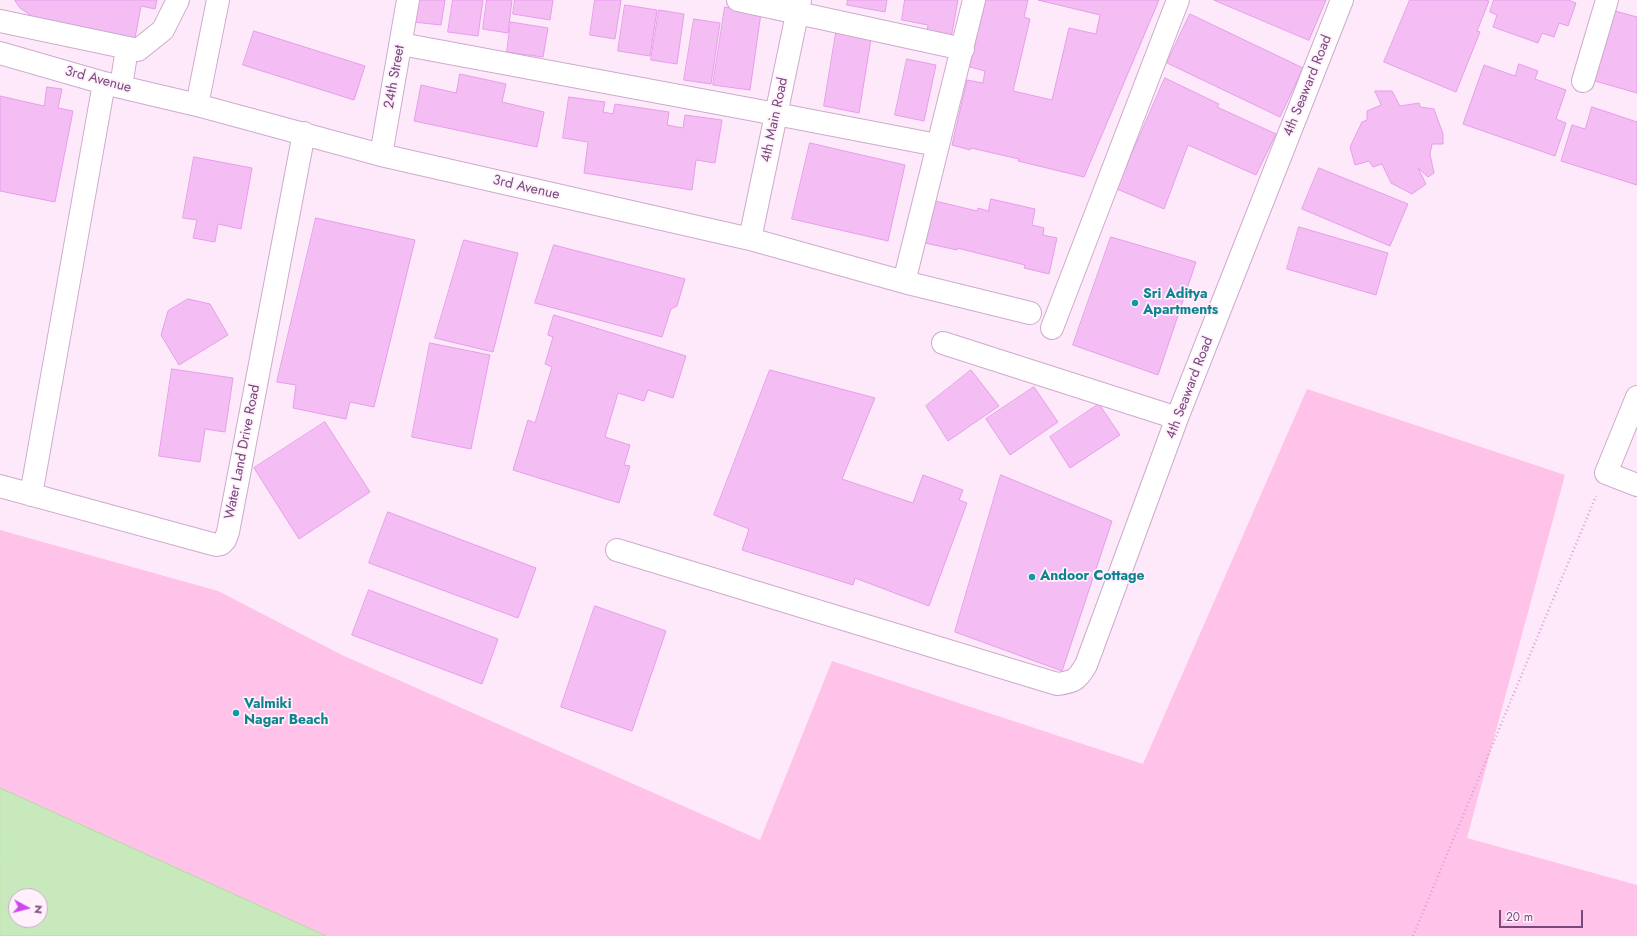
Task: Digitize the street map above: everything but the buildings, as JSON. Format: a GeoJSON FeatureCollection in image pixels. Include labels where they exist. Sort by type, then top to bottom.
{"type":"FeatureCollection","features":[{"type":"Feature","properties":{"kind":"street"},"geometry":{"type":"LineString","coordinates":[[10,55],[7,23],[138,50],[163,30],[178,0]]}},
{"type":"Feature","properties":{"kind":"street"},"geometry":{"type":"LineString","coordinates":[[197,105],[218,0]]}},
{"type":"Feature","properties":{"kind":"street","name":"24th Street"},"geometry":{"type":"LineString","coordinates":[[381,155],[408,0]]}},
{"type":"Feature","properties":{"kind":"street"},"geometry":{"type":"LineString","coordinates":[[738,0],[798,6],[963,49]]}},
{"type":"Feature","properties":{"kind":"street"},"geometry":{"type":"LineString","coordinates":[[904,282],[974,0]]}},
{"type":"Feature","properties":{"kind":"street"},"geometry":{"type":"LineString","coordinates":[[1052,328],[1178,0]]}},
{"type":"Feature","properties":{"kind":"street","name":"4th Seaward Road"},"geometry":{"type":"LineString","coordinates":[[617,550],[1057,684],[1070,683],[1079,677],[1086,665],[1177,418],[1342,0]]}},
{"type":"Feature","properties":{"kind":"street"},"geometry":{"type":"LineString","coordinates":[[1583,81],[1607,0]]}},
{"type":"Feature","properties":{"kind":"street","name":"4th Main Road"},"geometry":{"type":"LineString","coordinates":[[750,239],[798,6]]}},
{"type":"Feature","properties":{"kind":"street"},"geometry":{"type":"LineString","coordinates":[[401,44],[937,145]]}},
{"type":"Feature","properties":{"kind":"street"},"geometry":{"type":"LineString","coordinates":[[31,495],[112,85],[127,48]]}},
{"type":"Feature","properties":{"kind":"street","name":"3rd Avenue"},"geometry":{"type":"LineString","coordinates":[[10,55],[112,85],[197,105],[381,155],[750,239],[904,282],[1030,313]]}},
{"type":"Feature","properties":{"kind":"street","name":"Water Land Drive Road"},"geometry":{"type":"LineString","coordinates":[[0,486],[216,545],[225,540],[228,532],[304,133]]}},
{"type":"Feature","properties":{"kind":"street"},"geometry":{"type":"LineString","coordinates":[[943,343],[1177,418]]}},
{"type":"Feature","properties":{"kind":"street"},"geometry":{"type":"LineString","coordinates":[[1637,397],[1606,474],[1637,485]]}},
{"type":"Feature","properties":{"kind":"path"},"geometry":{"type":"LineString","coordinates":[[1413,936],[1606,474]]}},
{"type":"Feature","properties":{"kind":"sand","name":"Valmiki Nagar Beach"},"geometry":{"type":"Polygon","coordinates":[[[1307,389],[1565,475],[1467,838],[1637,885],[1637,936],[326,936],[0,788],[0,530],[218,591],[342,655],[760,840],[832,661],[1143,764],[1307,389]]]}},
{"type":"Feature","properties":{"kind":"shaded area"},"geometry":{"type":"Polygon","coordinates":[[[0,788],[326,936],[0,936],[0,788]]]}},
{"type":"Feature","properties":{"kind":"place","name":"Sri Aditya Apartments"},"geometry":{"type":"Point","coordinates":[1135,303]}},
{"type":"Feature","properties":{"kind":"place","name":"Andoor Cottage"},"geometry":{"type":"Point","coordinates":[1032,577]}},
{"type":"Feature","properties":{"kind":"place","name":"Valmiki Nagar Beach"},"geometry":{"type":"Point","coordinates":[236,713]}}]}
